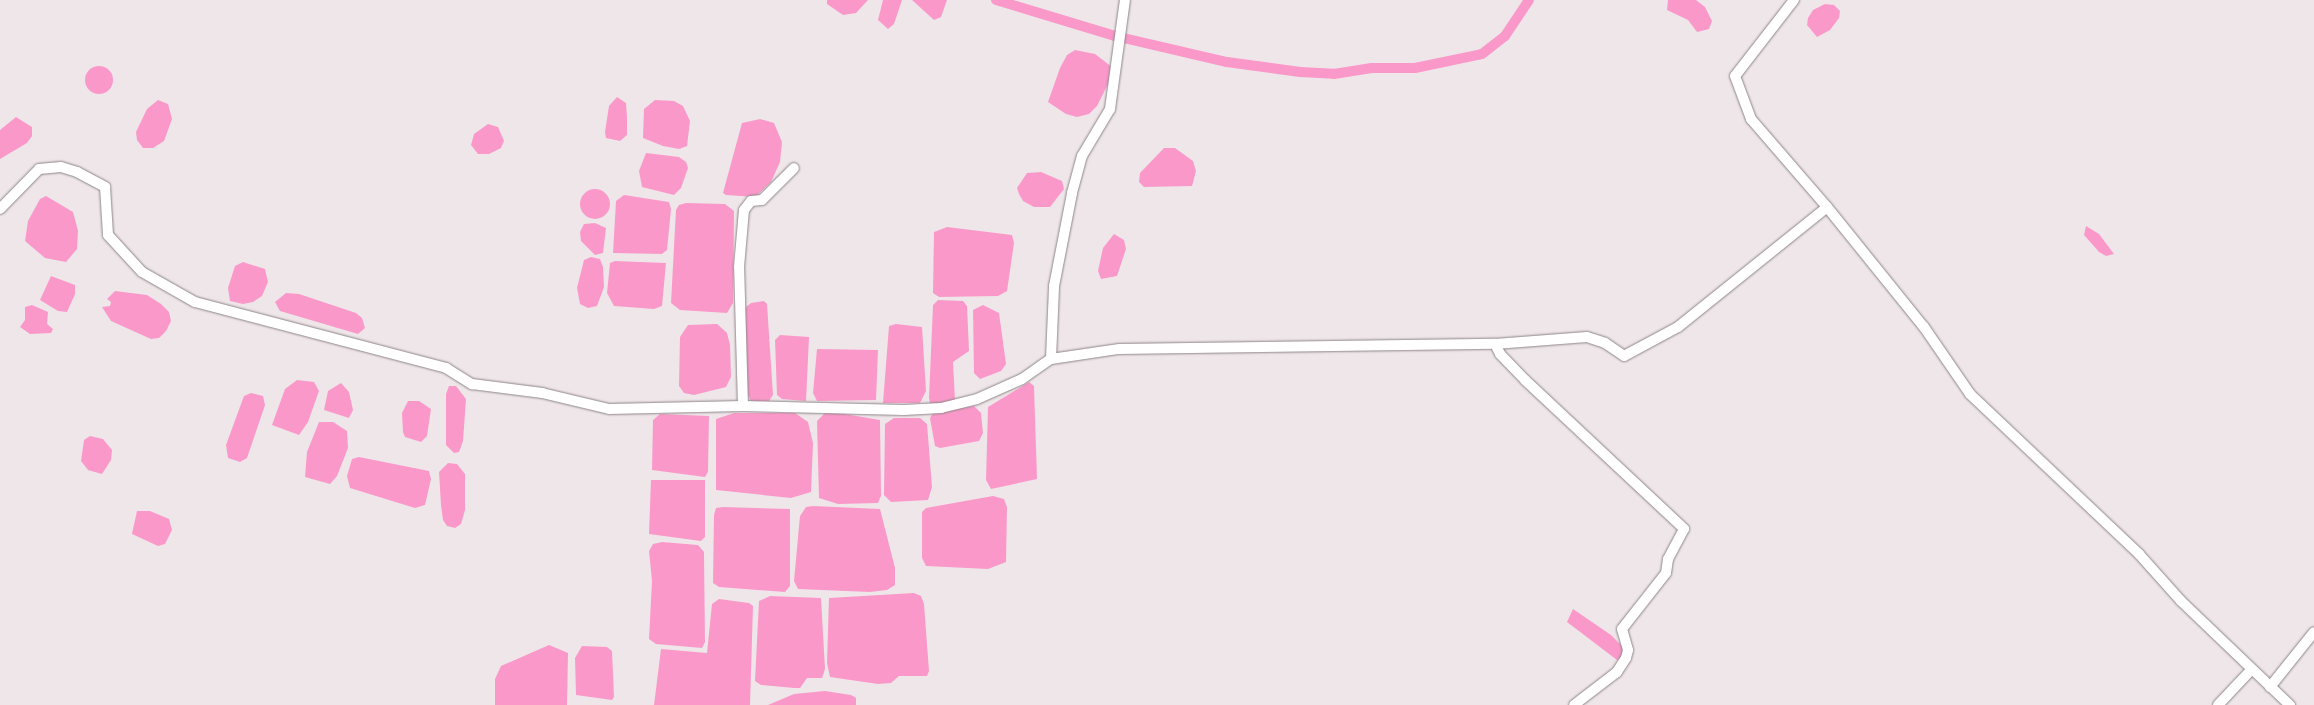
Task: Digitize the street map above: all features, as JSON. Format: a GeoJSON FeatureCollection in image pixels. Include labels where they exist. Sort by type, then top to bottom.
{"type":"FeatureCollection","features":[{"type":"Feature","properties":{"kind":"street"},"geometry":{"type":"LineString","coordinates":[[1051,359],[1054,286],[1072,193],[1082,156],[1110,108],[1124,0]]}},
{"type":"Feature","properties":{"kind":"street"},"geometry":{"type":"LineString","coordinates":[[1794,0],[1734,76],[1752,119],[1827,207],[1924,327],[1970,394],[2139,554],[2181,600],[2251,670],[2290,705]]}},
{"type":"Feature","properties":{"kind":"street"},"geometry":{"type":"LineString","coordinates":[[0,209],[39,169],[61,167],[105,187],[108,235],[142,272],[195,302],[446,368],[472,384],[542,392],[609,409],[743,406],[941,408],[995,391],[1022,378],[1051,359],[1119,349],[1495,344],[1587,337],[1605,343],[1624,356],[1637,351],[1678,327],[1727,290],[1827,207]]}},
{"type":"Feature","properties":{"kind":"street"},"geometry":{"type":"LineString","coordinates":[[743,406],[738,267],[744,210],[751,201],[762,200],[794,168]]}},
{"type":"Feature","properties":{"kind":"street"},"geometry":{"type":"LineString","coordinates":[[1495,344],[1500,354],[1525,380],[1684,529],[1668,559],[1666,573],[1626,620],[1622,629],[1628,650],[1626,658],[1617,672],[1574,705]]}},
{"type":"Feature","properties":{"kind":"street"},"geometry":{"type":"LineString","coordinates":[[2270,687],[2314,632]]}},
{"type":"Feature","properties":{"kind":"street"},"geometry":{"type":"LineString","coordinates":[[2218,705],[2251,670]]}},
{"type":"Feature","properties":{"kind":"shaded area"},"geometry":{"type":"Polygon","coordinates":[[[827,0],[868,0],[856,13],[843,15],[827,4],[827,0]]]}},
{"type":"Feature","properties":{"kind":"shaded area"},"geometry":{"type":"Polygon","coordinates":[[[883,0],[902,0],[894,24],[888,29],[878,20],[883,0]]]}},
{"type":"Feature","properties":{"kind":"shaded area"},"geometry":{"type":"Polygon","coordinates":[[[912,0],[947,0],[941,17],[934,20],[912,0]]]}},
{"type":"Feature","properties":{"kind":"shaded area"},"geometry":{"type":"Polygon","coordinates":[[[1668,0],[1696,0],[1705,7],[1712,21],[1709,29],[1697,32],[1688,20],[1667,10],[1668,0]]]}},
{"type":"Feature","properties":{"kind":"shaded area"},"geometry":{"type":"Polygon","coordinates":[[[1825,4],[1834,5],[1840,11],[1839,18],[1830,30],[1817,37],[1807,25],[1808,18],[1813,10],[1825,4]]]}},
{"type":"Feature","properties":{"kind":"shaded area"},"geometry":{"type":"Polygon","coordinates":[[[1075,50],[1095,54],[1112,67],[1111,78],[1097,106],[1089,114],[1077,117],[1066,114],[1048,102],[1060,68],[1067,55],[1075,50]]]}},
{"type":"Feature","properties":{"kind":"shaded area"},"geometry":{"type":"Polygon","coordinates":[[[99,66],[109,70],[113,80],[109,90],[99,94],[89,90],[85,80],[89,70],[99,66]]]}},
{"type":"Feature","properties":{"kind":"shaded area"},"geometry":{"type":"Polygon","coordinates":[[[617,97],[626,103],[627,117],[627,135],[620,141],[606,138],[605,132],[609,106],[617,97]]]}},
{"type":"Feature","properties":{"kind":"shaded area"},"geometry":{"type":"Polygon","coordinates":[[[158,100],[168,104],[172,119],[164,141],[153,148],[143,148],[137,140],[136,132],[147,109],[158,100]]]}},
{"type":"Feature","properties":{"kind":"shaded area"},"geometry":{"type":"Polygon","coordinates":[[[655,100],[674,101],[683,106],[690,121],[687,146],[679,149],[663,146],[643,138],[644,109],[655,100]]]}},
{"type":"Feature","properties":{"kind":"shaded area"},"geometry":{"type":"Polygon","coordinates":[[[16,117],[32,127],[32,136],[27,143],[0,159],[0,130],[16,117]]]}},
{"type":"Feature","properties":{"kind":"shaded area"},"geometry":{"type":"Polygon","coordinates":[[[760,119],[774,123],[782,142],[780,162],[771,182],[755,197],[726,195],[723,193],[742,123],[760,119]]]}},
{"type":"Feature","properties":{"kind":"shaded area"},"geometry":{"type":"Polygon","coordinates":[[[488,124],[498,127],[504,141],[501,148],[489,154],[478,154],[471,145],[474,134],[488,124]]]}},
{"type":"Feature","properties":{"kind":"shaded area"},"geometry":{"type":"Polygon","coordinates":[[[1164,148],[1175,148],[1193,161],[1196,171],[1192,186],[1144,187],[1139,182],[1140,173],[1164,148]]]}},
{"type":"Feature","properties":{"kind":"shaded area"},"geometry":{"type":"Polygon","coordinates":[[[646,153],[679,157],[686,162],[688,168],[681,188],[674,195],[642,187],[639,171],[646,153]]]}},
{"type":"Feature","properties":{"kind":"shaded area"},"geometry":{"type":"Polygon","coordinates":[[[1041,172],[1062,181],[1064,189],[1050,207],[1034,207],[1023,201],[1017,188],[1027,173],[1041,172]]]}},
{"type":"Feature","properties":{"kind":"shaded area"},"geometry":{"type":"Polygon","coordinates":[[[595,189],[601,190],[609,198],[609,210],[601,218],[595,219],[589,218],[581,210],[580,204],[581,198],[589,190],[595,189]]]}},
{"type":"Feature","properties":{"kind":"shaded area"},"geometry":{"type":"Polygon","coordinates":[[[624,195],[669,202],[671,209],[667,250],[662,254],[613,253],[616,201],[624,195]]]}},
{"type":"Feature","properties":{"kind":"shaded area"},"geometry":{"type":"Polygon","coordinates":[[[46,196],[73,212],[78,231],[77,249],[66,262],[45,258],[25,241],[28,221],[40,199],[46,196]]]}},
{"type":"Feature","properties":{"kind":"shaded area"},"geometry":{"type":"Polygon","coordinates":[[[686,203],[725,204],[734,211],[733,303],[727,313],[680,310],[671,303],[676,210],[679,205],[686,203]]]}},
{"type":"Feature","properties":{"kind":"shaded area"},"geometry":{"type":"Polygon","coordinates":[[[595,223],[606,228],[603,253],[595,255],[581,241],[580,232],[584,224],[595,223]]]}},
{"type":"Feature","properties":{"kind":"shaded area"},"geometry":{"type":"Polygon","coordinates":[[[2086,226],[2099,234],[2114,254],[2106,256],[2099,252],[2084,235],[2086,226]]]}},
{"type":"Feature","properties":{"kind":"shaded area"},"geometry":{"type":"Polygon","coordinates":[[[947,227],[1012,235],[1014,243],[1007,291],[998,296],[939,297],[933,293],[934,232],[947,227]]]}},
{"type":"Feature","properties":{"kind":"shaded area"},"geometry":{"type":"Polygon","coordinates":[[[1114,234],[1124,240],[1126,249],[1117,276],[1101,279],[1098,271],[1103,248],[1114,234]]]}},
{"type":"Feature","properties":{"kind":"shaded area"},"geometry":{"type":"Polygon","coordinates":[[[591,257],[600,259],[603,267],[604,287],[597,306],[588,308],[580,304],[577,288],[584,260],[591,257]]]}},
{"type":"Feature","properties":{"kind":"shaded area"},"geometry":{"type":"Polygon","coordinates":[[[615,261],[666,263],[662,306],[654,309],[614,306],[607,293],[610,263],[615,261]]]}},
{"type":"Feature","properties":{"kind":"shaded area"},"geometry":{"type":"Polygon","coordinates":[[[243,262],[265,269],[268,282],[262,296],[253,302],[243,304],[230,301],[228,288],[235,266],[243,262]]]}},
{"type":"Feature","properties":{"kind":"shaded area"},"geometry":{"type":"Polygon","coordinates":[[[51,276],[75,285],[75,294],[67,312],[58,311],[40,300],[51,276]]]}},
{"type":"Feature","properties":{"kind":"shaded area"},"geometry":{"type":"Polygon","coordinates":[[[115,291],[147,295],[161,304],[169,312],[171,321],[166,331],[159,338],[151,339],[111,321],[102,307],[110,306],[111,302],[107,299],[115,291]]]}},
{"type":"Feature","properties":{"kind":"shaded area"},"geometry":{"type":"Polygon","coordinates":[[[286,293],[299,294],[356,313],[362,318],[365,328],[358,334],[280,311],[275,302],[286,293]]]}},
{"type":"Feature","properties":{"kind":"shaded area"},"geometry":{"type":"Polygon","coordinates":[[[938,300],[963,301],[967,306],[969,351],[953,362],[955,400],[936,404],[930,403],[929,398],[933,305],[938,300]]]}},
{"type":"Feature","properties":{"kind":"shaded area"},"geometry":{"type":"Polygon","coordinates":[[[764,301],[767,304],[773,395],[769,401],[763,402],[751,401],[747,393],[745,308],[751,303],[764,301]]]}},
{"type":"Feature","properties":{"kind":"shaded area"},"geometry":{"type":"Polygon","coordinates":[[[32,305],[48,312],[47,324],[53,329],[51,333],[30,334],[20,327],[25,320],[25,307],[32,305]]]}},
{"type":"Feature","properties":{"kind":"shaded area"},"geometry":{"type":"Polygon","coordinates":[[[983,305],[999,313],[1006,364],[1001,371],[980,379],[974,373],[973,310],[983,305]]]}},
{"type":"Feature","properties":{"kind":"shaded area"},"geometry":{"type":"Polygon","coordinates":[[[717,324],[727,333],[730,345],[731,377],[726,387],[694,395],[684,393],[679,386],[680,337],[688,325],[717,324]]]}},
{"type":"Feature","properties":{"kind":"shaded area"},"geometry":{"type":"Polygon","coordinates":[[[896,324],[922,327],[926,391],[920,403],[883,403],[889,326],[896,324]]]}},
{"type":"Feature","properties":{"kind":"shaded area"},"geometry":{"type":"Polygon","coordinates":[[[780,335],[809,337],[806,401],[782,399],[777,395],[775,340],[780,335]]]}},
{"type":"Feature","properties":{"kind":"shaded area"},"geometry":{"type":"Polygon","coordinates":[[[817,349],[878,350],[876,400],[817,401],[813,393],[817,349]]]}},
{"type":"Feature","properties":{"kind":"shaded area"},"geometry":{"type":"Polygon","coordinates":[[[297,380],[314,382],[319,391],[308,422],[299,435],[272,425],[285,389],[297,380]]]}},
{"type":"Feature","properties":{"kind":"shaded area"},"geometry":{"type":"Polygon","coordinates":[[[1029,382],[1034,386],[1037,479],[991,489],[986,480],[988,407],[1029,382]]]}},
{"type":"Feature","properties":{"kind":"shaded area"},"geometry":{"type":"Polygon","coordinates":[[[341,383],[349,392],[353,410],[349,418],[324,410],[328,391],[341,383]]]}},
{"type":"Feature","properties":{"kind":"shaded area"},"geometry":{"type":"Polygon","coordinates":[[[449,386],[456,386],[466,399],[463,441],[459,452],[454,453],[446,445],[446,394],[449,386]]]}},
{"type":"Feature","properties":{"kind":"shaded area"},"geometry":{"type":"Polygon","coordinates":[[[251,393],[263,396],[265,405],[247,458],[240,462],[228,458],[226,445],[244,396],[251,393]]]}},
{"type":"Feature","properties":{"kind":"shaded area"},"geometry":{"type":"Polygon","coordinates":[[[408,401],[419,401],[431,409],[427,436],[421,442],[405,437],[403,432],[402,413],[408,401]]]}},
{"type":"Feature","properties":{"kind":"shaded area"},"geometry":{"type":"Polygon","coordinates":[[[974,406],[981,413],[983,433],[979,441],[940,448],[935,446],[930,418],[933,413],[974,406]]]}},
{"type":"Feature","properties":{"kind":"shaded area"},"geometry":{"type":"Polygon","coordinates":[[[827,411],[880,420],[881,496],[878,503],[838,504],[819,498],[817,421],[827,411]]]}},
{"type":"Feature","properties":{"kind":"shaded area"},"geometry":{"type":"Polygon","coordinates":[[[734,413],[795,413],[808,422],[813,443],[811,492],[791,498],[716,490],[716,419],[734,413]]]}},
{"type":"Feature","properties":{"kind":"shaded area"},"geometry":{"type":"Polygon","coordinates":[[[660,414],[709,416],[708,472],[705,477],[652,470],[653,420],[660,414]]]}},
{"type":"Feature","properties":{"kind":"shaded area"},"geometry":{"type":"Polygon","coordinates":[[[894,418],[920,418],[927,424],[932,487],[928,500],[891,502],[884,495],[885,424],[894,418]]]}},
{"type":"Feature","properties":{"kind":"shaded area"},"geometry":{"type":"Polygon","coordinates":[[[319,422],[333,422],[347,431],[348,448],[337,476],[330,484],[305,477],[307,452],[319,422]]]}},
{"type":"Feature","properties":{"kind":"shaded area"},"geometry":{"type":"Polygon","coordinates":[[[90,436],[103,439],[112,450],[111,460],[102,474],[88,470],[81,461],[84,440],[90,436]]]}},
{"type":"Feature","properties":{"kind":"shaded area"},"geometry":{"type":"Polygon","coordinates":[[[359,457],[429,471],[431,479],[425,505],[415,508],[350,488],[347,476],[352,459],[359,457]]]}},
{"type":"Feature","properties":{"kind":"shaded area"},"geometry":{"type":"Polygon","coordinates":[[[448,463],[457,464],[465,474],[465,510],[461,524],[455,528],[447,526],[443,520],[441,505],[439,472],[448,463]]]}},
{"type":"Feature","properties":{"kind":"shaded area"},"geometry":{"type":"Polygon","coordinates":[[[651,480],[705,480],[705,537],[701,541],[649,534],[651,480]]]}},
{"type":"Feature","properties":{"kind":"shaded area"},"geometry":{"type":"Polygon","coordinates":[[[993,496],[1004,499],[1007,507],[1006,562],[988,569],[926,566],[922,558],[922,512],[926,508],[993,496]]]}},
{"type":"Feature","properties":{"kind":"shaded area"},"geometry":{"type":"Polygon","coordinates":[[[806,507],[880,509],[895,568],[895,585],[887,590],[870,592],[798,589],[794,581],[800,516],[806,507]]]}},
{"type":"Feature","properties":{"kind":"shaded area"},"geometry":{"type":"Polygon","coordinates":[[[716,508],[790,509],[790,586],[785,592],[719,587],[713,583],[714,515],[716,508]]]}},
{"type":"Feature","properties":{"kind":"shaded area"},"geometry":{"type":"Polygon","coordinates":[[[137,511],[150,511],[169,519],[172,530],[165,544],[158,546],[132,534],[137,511]]]}},
{"type":"Feature","properties":{"kind":"shaded area"},"geometry":{"type":"Polygon","coordinates":[[[662,542],[698,545],[704,552],[705,642],[702,648],[656,644],[649,639],[652,581],[649,551],[653,544],[662,542]]]}},
{"type":"Feature","properties":{"kind":"shaded area"},"geometry":{"type":"Polygon","coordinates":[[[914,593],[921,596],[924,604],[929,671],[927,676],[899,676],[891,683],[878,684],[830,677],[827,663],[829,598],[914,593]]]}},
{"type":"Feature","properties":{"kind":"shaded area"},"geometry":{"type":"Polygon","coordinates":[[[770,596],[821,598],[825,669],[822,678],[807,678],[800,688],[761,685],[755,681],[759,601],[770,596]]]}},
{"type":"Feature","properties":{"kind":"shaded area"},"geometry":{"type":"Polygon","coordinates":[[[719,599],[749,603],[753,606],[750,705],[654,705],[661,649],[707,653],[712,604],[719,599]]]}},
{"type":"Feature","properties":{"kind":"shaded area"},"geometry":{"type":"Polygon","coordinates":[[[1573,609],[1611,635],[1624,648],[1623,656],[1617,660],[1567,622],[1573,609]]]}},
{"type":"Feature","properties":{"kind":"shaded area"},"geometry":{"type":"Polygon","coordinates":[[[549,645],[568,653],[567,705],[495,705],[495,679],[501,666],[549,645]]]}},
{"type":"Feature","properties":{"kind":"shaded area"},"geometry":{"type":"Polygon","coordinates":[[[582,646],[607,647],[612,651],[614,697],[612,700],[576,695],[575,658],[582,646]]]}},
{"type":"Feature","properties":{"kind":"shaded area"},"geometry":{"type":"Polygon","coordinates":[[[825,691],[851,695],[856,698],[856,705],[768,705],[794,694],[825,691]]]}},
{"type":"Feature","properties":{"kind":"waterway"},"geometry":{"type":"LineString","coordinates":[[996,0],[1115,36],[1227,62],[1300,72],[1334,74],[1372,68],[1415,68],[1482,54],[1505,36],[1529,0]]}}]}
